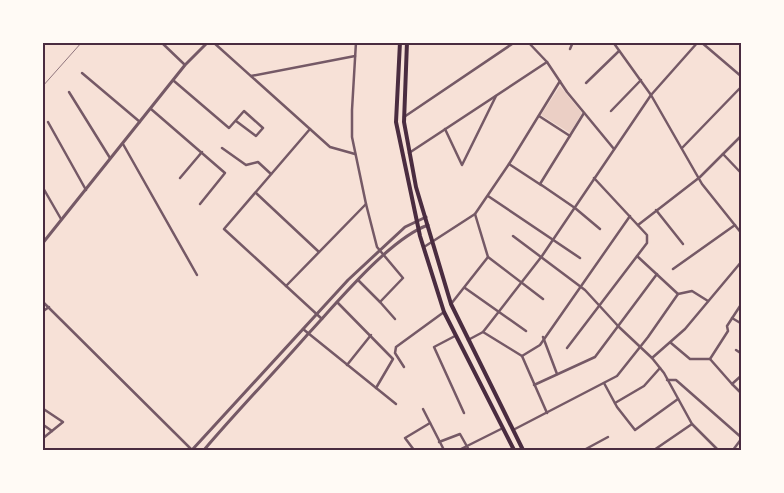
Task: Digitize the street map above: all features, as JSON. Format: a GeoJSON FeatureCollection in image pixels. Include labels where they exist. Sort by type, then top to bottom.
{"type":"FeatureCollection","features":[{"type":"Feature","properties":{"kind":"main road"},"geometry":{"type":"LineString","coordinates":[[400,42],[396,122],[418,228],[444,312],[514,450]]}},
{"type":"Feature","properties":{"kind":"main road"},"geometry":{"type":"LineString","coordinates":[[407,42],[404,117],[416,187],[451,304],[523,450]]}},
{"type":"Feature","properties":{"kind":"street"},"geometry":{"type":"LineString","coordinates":[[162,42],[185,64]]}},
{"type":"Feature","properties":{"kind":"street"},"geometry":{"type":"LineString","coordinates":[[42,244],[152,109],[185,64],[208,42]]}},
{"type":"Feature","properties":{"kind":"street"},"geometry":{"type":"LineString","coordinates":[[213,42],[330,147],[355,154]]}},
{"type":"Feature","properties":{"kind":"street"},"geometry":{"type":"LineString","coordinates":[[356,42],[352,110],[355,154],[379,251],[403,278],[380,302]]}},
{"type":"Feature","properties":{"kind":"street"},"geometry":{"type":"LineString","coordinates":[[404,117],[515,42]]}},
{"type":"Feature","properties":{"kind":"street"},"geometry":{"type":"LineString","coordinates":[[528,42],[547,62],[584,113],[614,149]]}},
{"type":"Feature","properties":{"kind":"street"},"geometry":{"type":"LineString","coordinates":[[570,49],[573,42]]}},
{"type":"Feature","properties":{"kind":"street"},"geometry":{"type":"LineString","coordinates":[[613,42],[651,95],[700,177],[702,184],[742,234]]}},
{"type":"Feature","properties":{"kind":"street"},"geometry":{"type":"LineString","coordinates":[[468,340],[483,332],[521,284],[554,240],[651,95],[699,42],[742,76]]}},
{"type":"Feature","properties":{"kind":"street"},"geometry":{"type":"LineString","coordinates":[[586,83],[619,51]]}},
{"type":"Feature","properties":{"kind":"street"},"geometry":{"type":"LineString","coordinates":[[250,76],[355,56]]}},
{"type":"Feature","properties":{"kind":"street"},"geometry":{"type":"LineString","coordinates":[[409,153],[547,62]]}},
{"type":"Feature","properties":{"kind":"street"},"geometry":{"type":"LineString","coordinates":[[82,73],[141,122]]}},
{"type":"Feature","properties":{"kind":"street"},"geometry":{"type":"LineString","coordinates":[[611,111],[641,80]]}},
{"type":"Feature","properties":{"kind":"street"},"geometry":{"type":"LineString","coordinates":[[174,81],[229,128],[244,111],[263,128],[256,136],[236,121]]}},
{"type":"Feature","properties":{"kind":"street"},"geometry":{"type":"LineString","coordinates":[[424,247],[475,214],[509,164],[560,81]]}},
{"type":"Feature","properties":{"kind":"street"},"geometry":{"type":"LineString","coordinates":[[682,148],[742,86]]}},
{"type":"Feature","properties":{"kind":"street"},"geometry":{"type":"LineString","coordinates":[[69,92],[111,159]]}},
{"type":"Feature","properties":{"kind":"street"},"geometry":{"type":"LineString","coordinates":[[445,129],[462,165],[497,94]]}},
{"type":"Feature","properties":{"kind":"street"},"geometry":{"type":"LineString","coordinates":[[152,109],[225,172],[200,204]]}},
{"type":"Feature","properties":{"kind":"street"},"geometry":{"type":"LineString","coordinates":[[544,187],[540,184],[584,113]]}},
{"type":"Feature","properties":{"kind":"street"},"geometry":{"type":"LineString","coordinates":[[538,116],[570,136]]}},
{"type":"Feature","properties":{"kind":"street"},"geometry":{"type":"LineString","coordinates":[[48,122],[86,190]]}},
{"type":"Feature","properties":{"kind":"street"},"geometry":{"type":"LineString","coordinates":[[310,129],[224,229],[322,319]]}},
{"type":"Feature","properties":{"kind":"street"},"geometry":{"type":"LineString","coordinates":[[638,225],[700,177],[742,134]]}},
{"type":"Feature","properties":{"kind":"street"},"geometry":{"type":"LineString","coordinates":[[123,144],[197,275]]}},
{"type":"Feature","properties":{"kind":"street"},"geometry":{"type":"LineString","coordinates":[[222,148],[246,166],[258,162],[271,174]]}},
{"type":"Feature","properties":{"kind":"street"},"geometry":{"type":"LineString","coordinates":[[180,178],[202,152]]}},
{"type":"Feature","properties":{"kind":"street"},"geometry":{"type":"LineString","coordinates":[[723,154],[742,174]]}},
{"type":"Feature","properties":{"kind":"street"},"geometry":{"type":"LineString","coordinates":[[509,164],[575,208],[600,229]]}},
{"type":"Feature","properties":{"kind":"street"},"geometry":{"type":"LineString","coordinates":[[567,348],[647,243],[647,235],[594,178]]}},
{"type":"Feature","properties":{"kind":"street"},"geometry":{"type":"LineString","coordinates":[[42,186],[62,220]]}},
{"type":"Feature","properties":{"kind":"street"},"geometry":{"type":"LineString","coordinates":[[255,193],[319,252]]}},
{"type":"Feature","properties":{"kind":"street"},"geometry":{"type":"LineString","coordinates":[[488,196],[580,258]]}},
{"type":"Feature","properties":{"kind":"street"},"geometry":{"type":"LineString","coordinates":[[286,286],[366,204]]}},
{"type":"Feature","properties":{"kind":"street"},"geometry":{"type":"LineString","coordinates":[[656,210],[683,244]]}},
{"type":"Feature","properties":{"kind":"street"},"geometry":{"type":"LineString","coordinates":[[475,214],[488,257],[543,299]]}},
{"type":"Feature","properties":{"kind":"street"},"geometry":{"type":"LineString","coordinates":[[42,301],[193,450],[317,314],[379,251],[416,220],[426,216]]}},
{"type":"Feature","properties":{"kind":"street"},"geometry":{"type":"LineString","coordinates":[[522,356],[540,345],[543,337],[582,287],[630,216]]}},
{"type":"Feature","properties":{"kind":"street"},"geometry":{"type":"LineString","coordinates":[[204,450],[358,280],[418,228],[428,225]]}},
{"type":"Feature","properties":{"kind":"street"},"geometry":{"type":"LineString","coordinates":[[673,269],[735,225]]}},
{"type":"Feature","properties":{"kind":"street"},"geometry":{"type":"LineString","coordinates":[[513,236],[582,287],[619,327],[652,358],[660,368],[692,424],[718,450]]}},
{"type":"Feature","properties":{"kind":"street"},"geometry":{"type":"LineString","coordinates":[[637,256],[678,294]]}},
{"type":"Feature","properties":{"kind":"street"},"geometry":{"type":"LineString","coordinates":[[451,304],[488,257]]}},
{"type":"Feature","properties":{"kind":"street"},"geometry":{"type":"LineString","coordinates":[[652,358],[670,343],[742,261]]}},
{"type":"Feature","properties":{"kind":"street"},"geometry":{"type":"LineString","coordinates":[[534,384],[594,357],[619,327],[657,274]]}},
{"type":"Feature","properties":{"kind":"street"},"geometry":{"type":"LineString","coordinates":[[358,280],[395,319]]}},
{"type":"Feature","properties":{"kind":"street"},"geometry":{"type":"LineString","coordinates":[[465,288],[526,331]]}},
{"type":"Feature","properties":{"kind":"street"},"geometry":{"type":"LineString","coordinates":[[512,430],[617,376],[678,294],[692,291],[708,301]]}},
{"type":"Feature","properties":{"kind":"street"},"geometry":{"type":"LineString","coordinates":[[337,302],[393,359],[376,388]]}},
{"type":"Feature","properties":{"kind":"street"},"geometry":{"type":"LineString","coordinates":[[710,359],[728,331],[727,326],[742,303]]}},
{"type":"Feature","properties":{"kind":"street"},"geometry":{"type":"LineString","coordinates":[[42,312],[48,307]]}},
{"type":"Feature","properties":{"kind":"street"},"geometry":{"type":"LineString","coordinates":[[404,367],[395,353],[396,347],[444,312]]}},
{"type":"Feature","properties":{"kind":"street"},"geometry":{"type":"LineString","coordinates":[[732,318],[742,324]]}},
{"type":"Feature","properties":{"kind":"street"},"geometry":{"type":"LineString","coordinates":[[303,329],[396,404]]}},
{"type":"Feature","properties":{"kind":"street"},"geometry":{"type":"LineString","coordinates":[[483,332],[522,356],[547,413]]}},
{"type":"Feature","properties":{"kind":"street"},"geometry":{"type":"LineString","coordinates":[[347,365],[371,335]]}},
{"type":"Feature","properties":{"kind":"street"},"geometry":{"type":"LineString","coordinates":[[457,335],[434,347],[464,413]]}},
{"type":"Feature","properties":{"kind":"street"},"geometry":{"type":"LineString","coordinates":[[543,337],[557,374]]}},
{"type":"Feature","properties":{"kind":"street"},"geometry":{"type":"LineString","coordinates":[[670,343],[690,358],[710,359],[742,394]]}},
{"type":"Feature","properties":{"kind":"street"},"geometry":{"type":"LineString","coordinates":[[736,350],[742,354]]}},
{"type":"Feature","properties":{"kind":"street"},"geometry":{"type":"LineString","coordinates":[[615,403],[644,386],[660,368]]}},
{"type":"Feature","properties":{"kind":"street"},"geometry":{"type":"LineString","coordinates":[[732,384],[742,375]]}},
{"type":"Feature","properties":{"kind":"street"},"geometry":{"type":"LineString","coordinates":[[667,380],[676,380],[742,438],[733,450]]}},
{"type":"Feature","properties":{"kind":"street"},"geometry":{"type":"LineString","coordinates":[[604,383],[615,403],[635,430],[678,399]]}},
{"type":"Feature","properties":{"kind":"street"},"geometry":{"type":"LineString","coordinates":[[42,408],[63,422],[42,439]]}},
{"type":"Feature","properties":{"kind":"street"},"geometry":{"type":"LineString","coordinates":[[422,409],[444,450]]}},
{"type":"Feature","properties":{"kind":"street"},"geometry":{"type":"LineString","coordinates":[[414,450],[405,438],[430,423]]}},
{"type":"Feature","properties":{"kind":"street"},"geometry":{"type":"LineString","coordinates":[[42,424],[52,431]]}},
{"type":"Feature","properties":{"kind":"street"},"geometry":{"type":"LineString","coordinates":[[654,450],[692,424]]}},
{"type":"Feature","properties":{"kind":"street"},"geometry":{"type":"LineString","coordinates":[[459,450],[503,428]]}},
{"type":"Feature","properties":{"kind":"street"},"geometry":{"type":"LineString","coordinates":[[439,442],[460,434],[469,450]]}},
{"type":"Feature","properties":{"kind":"street"},"geometry":{"type":"LineString","coordinates":[[584,450],[608,437]]}},
{"type":"Feature","properties":{"kind":"shaded area"},"geometry":{"type":"Polygon","coordinates":[[[560,86],[582,113],[570,133],[541,115],[560,86]]]}},
{"type":"Feature","properties":{"kind":"railway"},"geometry":{"type":"LineString","coordinates":[[42,87],[82,42]]}}]}
